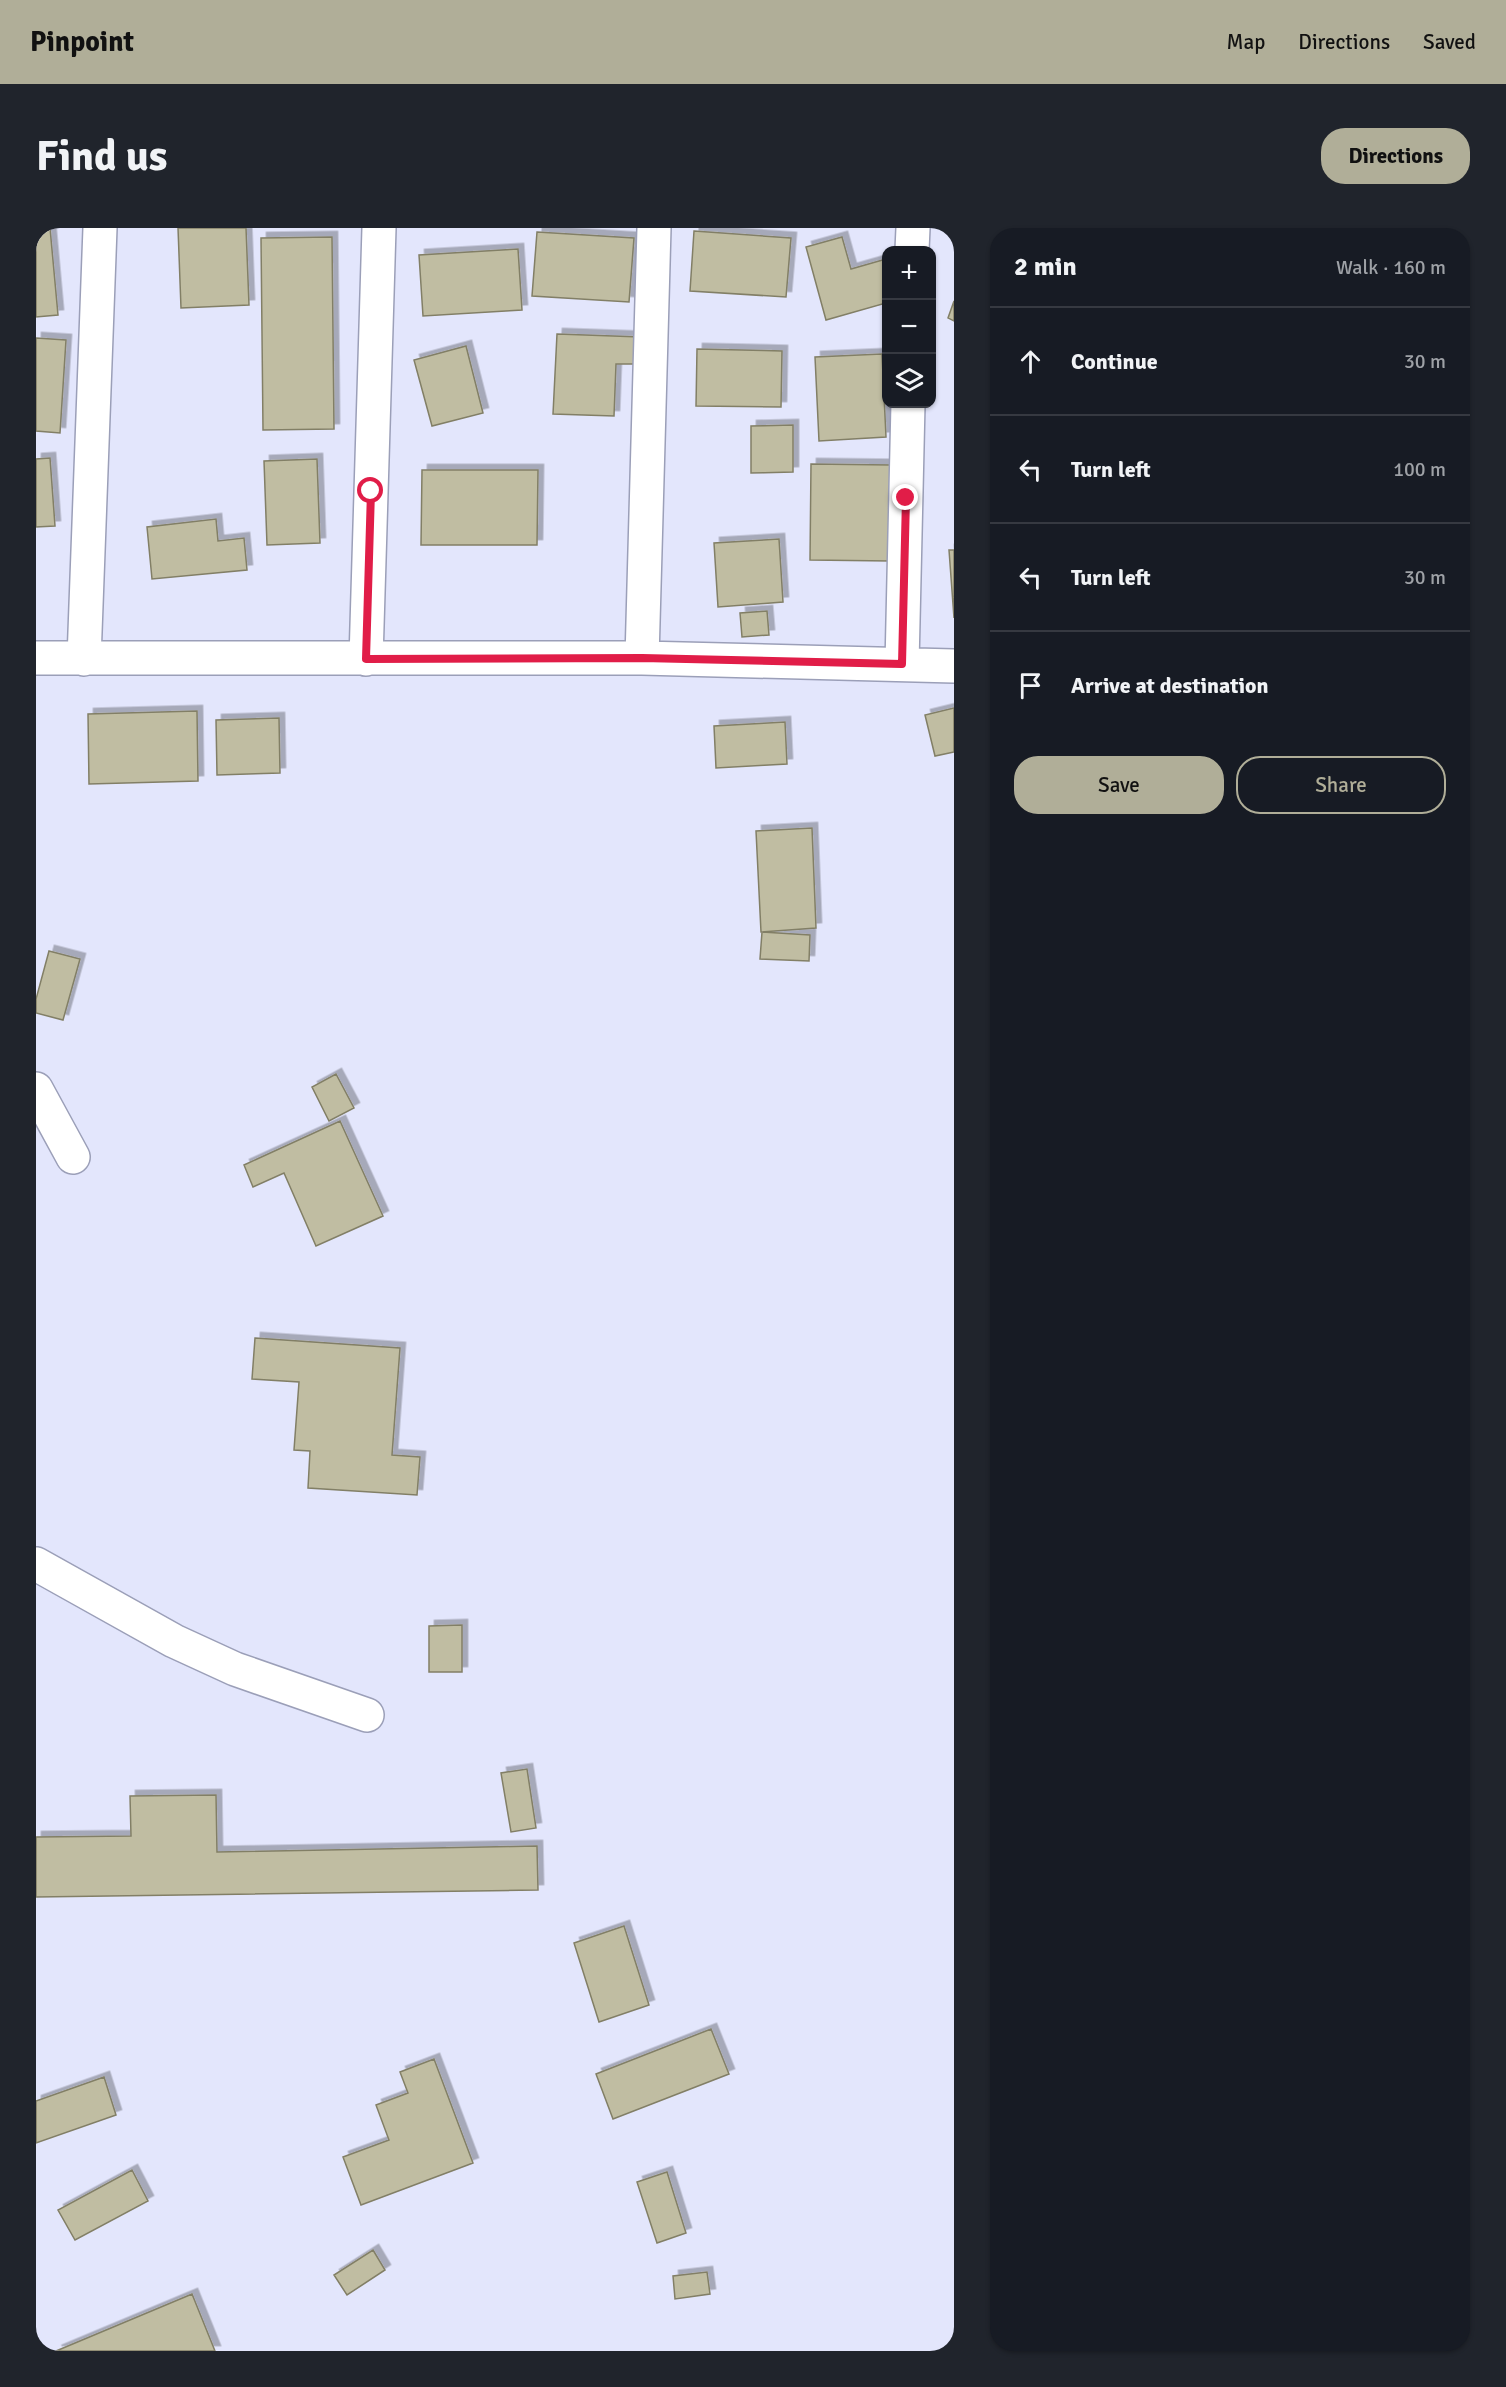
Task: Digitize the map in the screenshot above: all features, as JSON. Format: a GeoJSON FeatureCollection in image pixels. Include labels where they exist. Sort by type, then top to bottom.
{"type":"FeatureCollection","features":[{"type":"Feature","properties":{"kind":"street"},"geometry":{"type":"LineString","coordinates":[[84,658],[100,228]]}},
{"type":"Feature","properties":{"kind":"street"},"geometry":{"type":"LineString","coordinates":[[366,659],[379,228]]}},
{"type":"Feature","properties":{"kind":"street"},"geometry":{"type":"LineString","coordinates":[[642,658],[654,228]]}},
{"type":"Feature","properties":{"kind":"street"},"geometry":{"type":"LineString","coordinates":[[912,246],[913,228]]}},
{"type":"Feature","properties":{"kind":"street"},"geometry":{"type":"LineString","coordinates":[[902,664],[908,408]]}},
{"type":"Feature","properties":{"kind":"street"},"geometry":{"type":"LineString","coordinates":[[36,658],[642,658],[954,666]]}},
{"type":"Feature","properties":{"kind":"street"},"geometry":{"type":"LineString","coordinates":[[36,1089],[73,1157]]}},
{"type":"Feature","properties":{"kind":"street"},"geometry":{"type":"LineString","coordinates":[[36,1564],[174,1641],[235,1669],[367,1715]]}},
{"type":"Feature","properties":{"kind":"building"},"geometry":{"type":"Polygon","coordinates":[[[36,228],[50,228],[58,315],[36,317],[36,228]]]}},
{"type":"Feature","properties":{"kind":"building"},"geometry":{"type":"Polygon","coordinates":[[[178,228],[246,228],[249,305],[181,308],[178,228]]]}},
{"type":"Feature","properties":{"kind":"building"},"geometry":{"type":"Polygon","coordinates":[[[694,231],[791,238],[786,297],[690,291],[694,231]]]}},
{"type":"Feature","properties":{"kind":"building"},"geometry":{"type":"Polygon","coordinates":[[[537,232],[634,238],[629,302],[532,296],[537,232]]]}},
{"type":"Feature","properties":{"kind":"building"},"geometry":{"type":"Polygon","coordinates":[[[332,237],[334,429],[263,430],[261,238],[332,237]]]}},
{"type":"Feature","properties":{"kind":"building"},"geometry":{"type":"Polygon","coordinates":[[[842,237],[851,269],[882,260],[882,304],[826,320],[806,247],[842,237]]]}},
{"type":"Feature","properties":{"kind":"building"},"geometry":{"type":"Polygon","coordinates":[[[518,249],[522,310],[423,316],[419,255],[518,249]]]}},
{"type":"Feature","properties":{"kind":"building"},"geometry":{"type":"Polygon","coordinates":[[[954,301],[954,321],[948,318],[954,301]]]}},
{"type":"Feature","properties":{"kind":"building"},"geometry":{"type":"Polygon","coordinates":[[[557,334],[641,337],[639,364],[616,364],[614,416],[553,414],[557,334]]]}},
{"type":"Feature","properties":{"kind":"building"},"geometry":{"type":"Polygon","coordinates":[[[36,338],[66,340],[60,433],[36,431],[36,338]]]}},
{"type":"Feature","properties":{"kind":"building"},"geometry":{"type":"Polygon","coordinates":[[[466,346],[483,413],[432,426],[414,360],[466,346]]]}},
{"type":"Feature","properties":{"kind":"building"},"geometry":{"type":"Polygon","coordinates":[[[697,349],[782,351],[781,407],[696,406],[697,349]]]}},
{"type":"Feature","properties":{"kind":"building"},"geometry":{"type":"Polygon","coordinates":[[[882,354],[882,408],[885,408],[886,437],[819,441],[815,357],[882,354]]]}},
{"type":"Feature","properties":{"kind":"building"},"geometry":{"type":"Polygon","coordinates":[[[793,425],[793,472],[751,473],[751,426],[793,425]]]}},
{"type":"Feature","properties":{"kind":"building"},"geometry":{"type":"Polygon","coordinates":[[[50,458],[55,526],[36,527],[36,459],[50,458]]]}},
{"type":"Feature","properties":{"kind":"building"},"geometry":{"type":"Polygon","coordinates":[[[317,459],[320,543],[267,545],[264,461],[317,459]]]}},
{"type":"Feature","properties":{"kind":"building"},"geometry":{"type":"Polygon","coordinates":[[[811,464],[891,465],[890,561],[810,560],[811,464]]]}},
{"type":"Feature","properties":{"kind":"building"},"geometry":{"type":"Polygon","coordinates":[[[422,470],[538,470],[537,545],[421,545],[422,470]]]}},
{"type":"Feature","properties":{"kind":"building"},"geometry":{"type":"Polygon","coordinates":[[[216,519],[218,541],[244,538],[247,570],[152,579],[147,527],[216,519]]]}},
{"type":"Feature","properties":{"kind":"building"},"geometry":{"type":"Polygon","coordinates":[[[779,539],[783,602],[718,607],[714,543],[779,539]]]}},
{"type":"Feature","properties":{"kind":"building"},"geometry":{"type":"Polygon","coordinates":[[[949,550],[954,550],[954,618],[949,550]]]}},
{"type":"Feature","properties":{"kind":"building"},"geometry":{"type":"Polygon","coordinates":[[[767,611],[769,635],[742,637],[740,613],[767,611]]]}},
{"type":"Feature","properties":{"kind":"building"},"geometry":{"type":"Polygon","coordinates":[[[954,708],[954,752],[935,756],[925,715],[954,708]]]}},
{"type":"Feature","properties":{"kind":"building"},"geometry":{"type":"Polygon","coordinates":[[[197,711],[198,781],[89,784],[88,714],[197,711]]]}},
{"type":"Feature","properties":{"kind":"building"},"geometry":{"type":"Polygon","coordinates":[[[279,718],[280,773],[217,775],[216,720],[279,718]]]}},
{"type":"Feature","properties":{"kind":"building"},"geometry":{"type":"Polygon","coordinates":[[[785,722],[787,764],[716,768],[714,726],[785,722]]]}},
{"type":"Feature","properties":{"kind":"building"},"geometry":{"type":"Polygon","coordinates":[[[812,828],[816,928],[761,932],[756,831],[812,828]]]}},
{"type":"Feature","properties":{"kind":"building"},"geometry":{"type":"Polygon","coordinates":[[[762,932],[810,935],[809,961],[760,959],[762,932]]]}},
{"type":"Feature","properties":{"kind":"building"},"geometry":{"type":"Polygon","coordinates":[[[49,951],[80,959],[63,1020],[36,1013],[36,999],[49,951]]]}},
{"type":"Feature","properties":{"kind":"building"},"geometry":{"type":"Polygon","coordinates":[[[336,1074],[354,1108],[329,1121],[312,1087],[336,1074]]]}},
{"type":"Feature","properties":{"kind":"building"},"geometry":{"type":"Polygon","coordinates":[[[340,1121],[383,1216],[316,1246],[284,1173],[253,1187],[244,1165],[340,1121]]]}},
{"type":"Feature","properties":{"kind":"building"},"geometry":{"type":"Polygon","coordinates":[[[255,1338],[400,1348],[392,1455],[420,1457],[417,1495],[308,1488],[310,1451],[294,1450],[299,1382],[252,1379],[255,1338]]]}},
{"type":"Feature","properties":{"kind":"building"},"geometry":{"type":"Polygon","coordinates":[[[462,1625],[462,1672],[429,1672],[429,1626],[462,1625]]]}},
{"type":"Feature","properties":{"kind":"building"},"geometry":{"type":"Polygon","coordinates":[[[527,1769],[536,1828],[511,1832],[501,1773],[527,1769]]]}},
{"type":"Feature","properties":{"kind":"building"},"geometry":{"type":"Polygon","coordinates":[[[216,1795],[217,1852],[537,1846],[538,1890],[36,1897],[36,1837],[131,1836],[130,1796],[216,1795]]]}},
{"type":"Feature","properties":{"kind":"building"},"geometry":{"type":"Polygon","coordinates":[[[624,1926],[649,2005],[599,2022],[574,1943],[624,1926]]]}},
{"type":"Feature","properties":{"kind":"building"},"geometry":{"type":"Polygon","coordinates":[[[711,2029],[729,2074],[613,2119],[596,2074],[711,2029]]]}},
{"type":"Feature","properties":{"kind":"building"},"geometry":{"type":"Polygon","coordinates":[[[434,2059],[473,2163],[361,2205],[343,2157],[389,2140],[376,2105],[408,2093],[400,2072],[434,2059]]]}},
{"type":"Feature","properties":{"kind":"building"},"geometry":{"type":"Polygon","coordinates":[[[104,2077],[116,2115],[36,2143],[36,2101],[104,2077]]]}},
{"type":"Feature","properties":{"kind":"building"},"geometry":{"type":"Polygon","coordinates":[[[132,2170],[148,2201],[75,2240],[58,2210],[132,2170]]]}},
{"type":"Feature","properties":{"kind":"building"},"geometry":{"type":"Polygon","coordinates":[[[667,2172],[686,2233],[657,2243],[637,2182],[667,2172]]]}},
{"type":"Feature","properties":{"kind":"building"},"geometry":{"type":"Polygon","coordinates":[[[373,2250],[385,2270],[347,2295],[334,2275],[373,2250]]]}},
{"type":"Feature","properties":{"kind":"building"},"geometry":{"type":"Polygon","coordinates":[[[707,2272],[710,2294],[675,2299],[673,2276],[707,2272]]]}},
{"type":"Feature","properties":{"kind":"building"},"geometry":{"type":"Polygon","coordinates":[[[192,2294],[215,2351],[56,2351],[192,2294]]]}},
{"type":"Feature","properties":{"kind":"route"},"geometry":{"type":"LineString","coordinates":[[371,491],[366,659],[642,658],[902,664],[906,498]]}}]}
